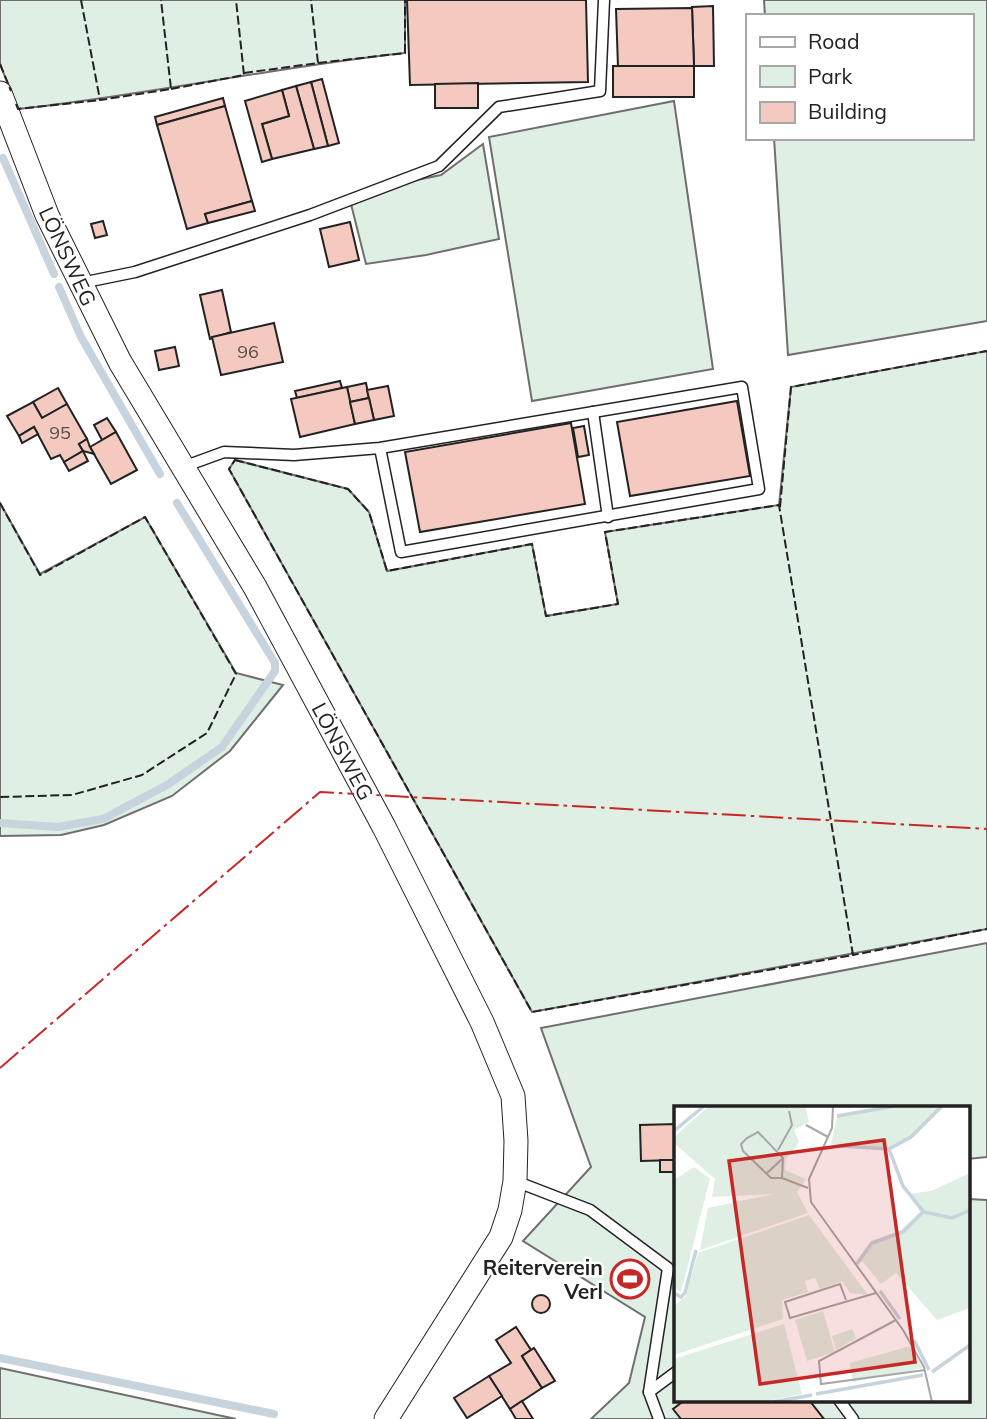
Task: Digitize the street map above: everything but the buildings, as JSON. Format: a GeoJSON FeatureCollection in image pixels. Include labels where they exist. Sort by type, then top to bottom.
{"type":"FeatureCollection","features":[{"type":"Feature","properties":{"kind":"street","name":"LÖNSWEG"},"geometry":{"type":"LineString","coordinates":[[0,93],[47,215],[120,362],[262,599],[384,827],[482,1022],[513,1096],[515,1181],[510,1210],[501,1237],[386,1419]]}},
{"type":"Feature","properties":{"kind":"lane"},"geometry":{"type":"LineString","coordinates":[[81,284],[147,268],[310,215],[439,166],[499,107],[600,91],[604,0]]}},
{"type":"Feature","properties":{"kind":"lane"},"geometry":{"type":"LineString","coordinates":[[183,467],[224,453],[294,455],[380,448],[742,387],[759,489],[401,552],[380,448]]}},
{"type":"Feature","properties":{"kind":"lane"},"geometry":{"type":"LineString","coordinates":[[593,412],[608,517]]}},
{"type":"Feature","properties":{"kind":"lane"},"geometry":{"type":"LineString","coordinates":[[515,1181],[590,1210],[672,1269],[649,1392],[659,1419]]}},
{"type":"Feature","properties":{"kind":"lane"},"geometry":{"type":"LineString","coordinates":[[649,1392],[674,1373]]}},
{"type":"Feature","properties":{"kind":"lane"},"geometry":{"type":"LineString","coordinates":[[840,1402],[853,1419]]}},
{"type":"Feature","properties":{"kind":"green space"},"geometry":{"type":"Polygon","coordinates":[[[0,0],[405,0],[405,53],[18,109],[0,64],[0,0]]]}},
{"type":"Feature","properties":{"kind":"green space"},"geometry":{"type":"Polygon","coordinates":[[[764,0],[987,0],[987,321],[788,355],[774,140],[973,140],[973,14],[765,14],[764,0]]]}},
{"type":"Feature","properties":{"kind":"green space"},"geometry":{"type":"Polygon","coordinates":[[[674,101],[713,369],[532,401],[489,137],[674,101]]]}},
{"type":"Feature","properties":{"kind":"green space"},"geometry":{"type":"Polygon","coordinates":[[[483,144],[499,239],[426,255],[366,264],[351,204],[407,182],[441,175],[483,144]]]}},
{"type":"Feature","properties":{"kind":"green space"},"geometry":{"type":"Polygon","coordinates":[[[987,351],[987,929],[532,1012],[229,469],[235,460],[348,489],[369,512],[387,571],[532,544],[546,616],[618,604],[605,532],[779,505],[791,387],[987,351]]]}},
{"type":"Feature","properties":{"kind":"green space"},"geometry":{"type":"Polygon","coordinates":[[[0,503],[40,574],[145,517],[236,673],[283,685],[230,751],[172,796],[104,825],[61,835],[0,836],[0,503]]]}},
{"type":"Feature","properties":{"kind":"green space"},"geometry":{"type":"Polygon","coordinates":[[[987,943],[987,1157],[970,1159],[970,1106],[674,1106],[674,1402],[970,1402],[970,1199],[987,1200],[987,1419],[591,1419],[629,1383],[645,1317],[523,1241],[591,1167],[541,1028],[987,943]]]}},
{"type":"Feature","properties":{"kind":"green space"},"geometry":{"type":"Polygon","coordinates":[[[0,1368],[236,1419],[0,1419],[0,1368]]]}},
{"type":"Feature","properties":{"kind":"waterway"},"geometry":{"type":"LineString","coordinates":[[3,158],[54,274]]}},
{"type":"Feature","properties":{"kind":"waterway"},"geometry":{"type":"LineString","coordinates":[[59,287],[81,337],[160,474]]}},
{"type":"Feature","properties":{"kind":"waterway"},"geometry":{"type":"LineString","coordinates":[[0,823],[58,827],[103,819],[167,785],[222,747],[275,671],[275,663],[177,503]]}},
{"type":"Feature","properties":{"kind":"waterway"},"geometry":{"type":"LineString","coordinates":[[0,1358],[274,1414]]}},
{"type":"Feature","properties":{"kind":"fence"},"geometry":{"type":"LineString","coordinates":[[81,0],[100,100],[171,89],[161,0]]}},
{"type":"Feature","properties":{"kind":"fence"},"geometry":{"type":"LineString","coordinates":[[171,89],[244,75],[236,0]]}},
{"type":"Feature","properties":{"kind":"fence"},"geometry":{"type":"LineString","coordinates":[[244,73],[318,63],[311,0]]}},
{"type":"Feature","properties":{"kind":"fence"},"geometry":{"type":"LineString","coordinates":[[318,63],[405,53],[405,0]]}},
{"type":"Feature","properties":{"kind":"fence"},"geometry":{"type":"LineString","coordinates":[[0,64],[11,91]]}},
{"type":"Feature","properties":{"kind":"fence"},"geometry":{"type":"LineString","coordinates":[[16,104],[18,109],[100,100]]}},
{"type":"Feature","properties":{"kind":"fence"},"geometry":{"type":"LineString","coordinates":[[780,507],[791,387],[987,351]]}},
{"type":"Feature","properties":{"kind":"fence"},"geometry":{"type":"LineString","coordinates":[[235,460],[348,489],[369,512],[387,571],[532,544],[546,616],[618,604],[605,532],[779,505],[853,955],[532,1012],[229,469],[235,460]]}},
{"type":"Feature","properties":{"kind":"fence"},"geometry":{"type":"LineString","coordinates":[[0,503],[40,575],[145,517],[236,674],[207,733],[142,775],[72,795],[0,797]]}},
{"type":"Feature","properties":{"kind":"fence"},"geometry":{"type":"LineString","coordinates":[[852,952],[853,955],[987,929]]}},
{"type":"Feature","properties":{"kind":"power"},"geometry":{"type":"LineString","coordinates":[[0,1068],[320,792],[987,829]]}},
{"type":"Feature","properties":{"kind":"place","name":"Reiterverein Verl"},"geometry":{"type":"Point","coordinates":[630,1279]}}]}
